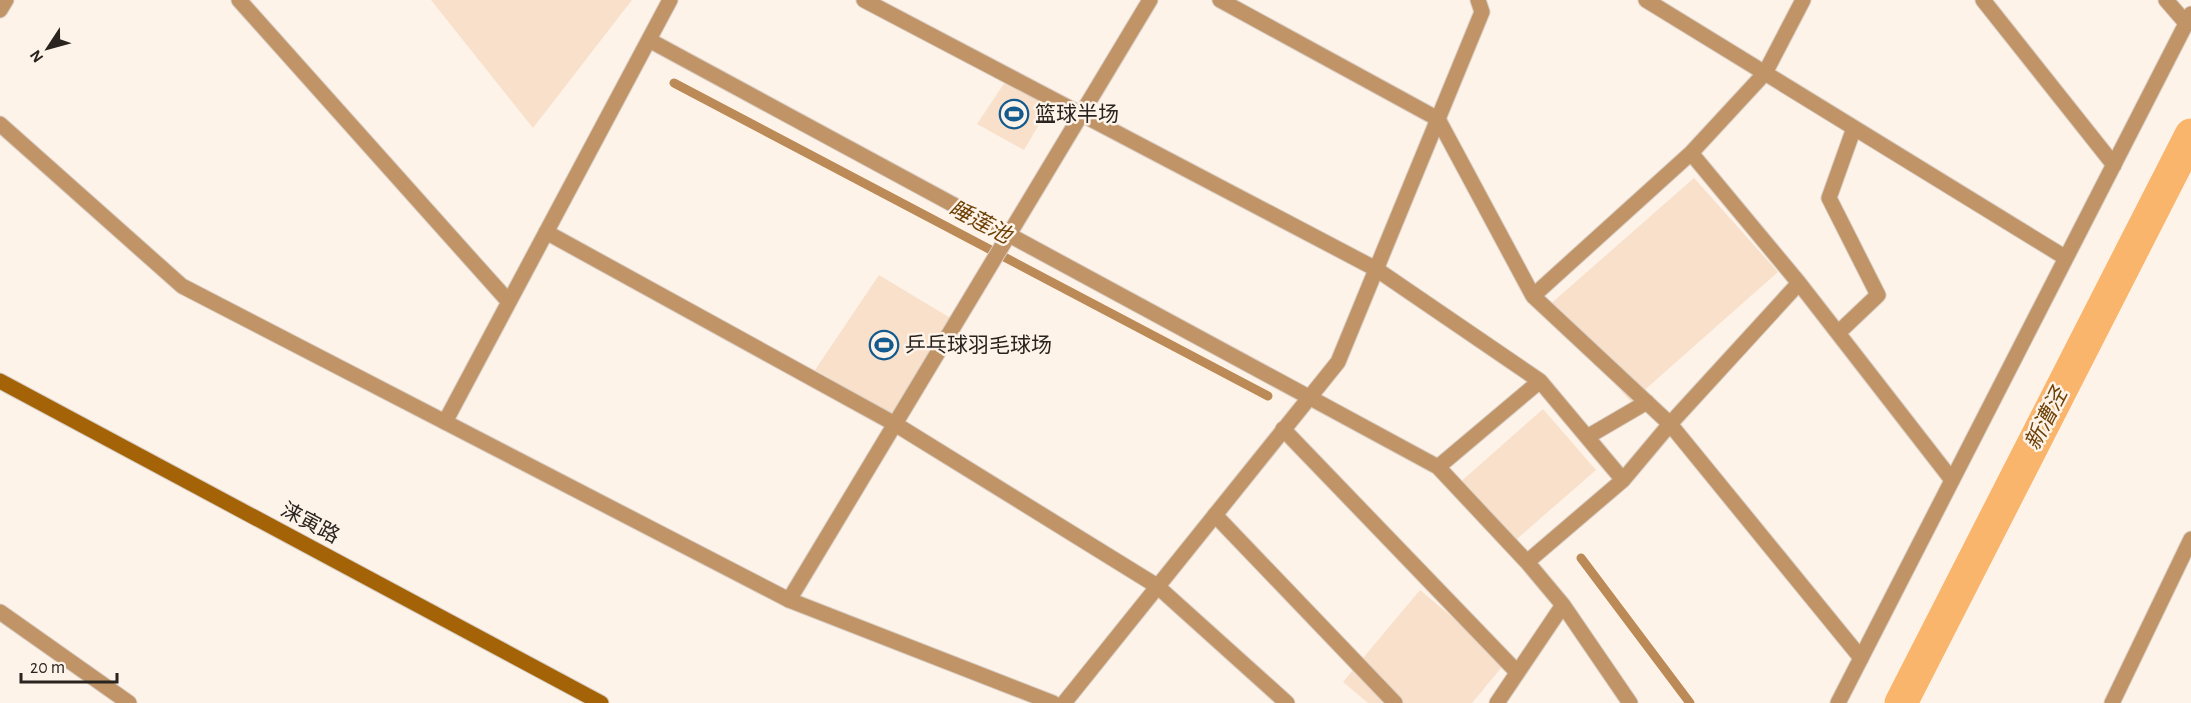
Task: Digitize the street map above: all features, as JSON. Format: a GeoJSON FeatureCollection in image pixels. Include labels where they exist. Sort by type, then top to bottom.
{"type":"FeatureCollection","features":[{"type":"Feature","properties":{"kind":"street"},"geometry":{"type":"LineString","coordinates":[[0,10],[6,0]]}},
{"type":"Feature","properties":{"kind":"street"},"geometry":{"type":"LineString","coordinates":[[239,0],[509,302]]}},
{"type":"Feature","properties":{"kind":"street"},"geometry":{"type":"LineString","coordinates":[[445,422],[670,0]]}},
{"type":"Feature","properties":{"kind":"street"},"geometry":{"type":"LineString","coordinates":[[864,0],[1376,269],[1540,381],[1623,480]]}},
{"type":"Feature","properties":{"kind":"street"},"geometry":{"type":"LineString","coordinates":[[789,600],[1150,0]]}},
{"type":"Feature","properties":{"kind":"street"},"geometry":{"type":"LineString","coordinates":[[1220,0],[1438,120],[1533,296],[1670,424],[1861,658]]}},
{"type":"Feature","properties":{"kind":"street"},"geometry":{"type":"LineString","coordinates":[[1064,703],[1338,362],[1482,12],[1478,0]]}},
{"type":"Feature","properties":{"kind":"street"},"geometry":{"type":"LineString","coordinates":[[1646,0],[2066,258]]}},
{"type":"Feature","properties":{"kind":"street"},"geometry":{"type":"LineString","coordinates":[[1533,296],[1691,153],[1765,73],[1803,0]]}},
{"type":"Feature","properties":{"kind":"street"},"geometry":{"type":"LineString","coordinates":[[1983,0],[2114,165]]}},
{"type":"Feature","properties":{"kind":"street"},"geometry":{"type":"LineString","coordinates":[[1838,703],[2189,19],[2166,0]]}},
{"type":"Feature","properties":{"kind":"street"},"geometry":{"type":"LineString","coordinates":[[649,40],[1310,396],[1437,467],[1527,562],[1563,605],[1630,703]]}},
{"type":"Feature","properties":{"kind":"street"},"geometry":{"type":"LineString","coordinates":[[0,124],[182,286],[789,600],[1053,703]]}},
{"type":"Feature","properties":{"kind":"street"},"geometry":{"type":"LineString","coordinates":[[1838,333],[1878,295],[1829,198],[1854,128]]}},
{"type":"Feature","properties":{"kind":"street"},"geometry":{"type":"LineString","coordinates":[[1691,153],[1799,283],[1952,480]]}},
{"type":"Feature","properties":{"kind":"street"},"geometry":{"type":"LineString","coordinates":[[546,232],[895,424],[1157,586],[1287,703]]}},
{"type":"Feature","properties":{"kind":"street"},"geometry":{"type":"LineString","coordinates":[[1527,562],[1623,480],[1670,424],[1799,283]]}},
{"type":"Feature","properties":{"kind":"street","name":"涞寅路"},"geometry":{"type":"LineString","coordinates":[[0,381],[600,703]]}},
{"type":"Feature","properties":{"kind":"street"},"geometry":{"type":"LineString","coordinates":[[1437,467],[1540,381]]}},
{"type":"Feature","properties":{"kind":"street"},"geometry":{"type":"LineString","coordinates":[[1587,437],[1647,402]]}},
{"type":"Feature","properties":{"kind":"street"},"geometry":{"type":"LineString","coordinates":[[1283,429],[1517,672]]}},
{"type":"Feature","properties":{"kind":"street"},"geometry":{"type":"LineString","coordinates":[[1215,515],[1395,703]]}},
{"type":"Feature","properties":{"kind":"street"},"geometry":{"type":"LineString","coordinates":[[2112,703],[2191,539]]}},
{"type":"Feature","properties":{"kind":"street"},"geometry":{"type":"LineString","coordinates":[[1497,703],[1563,605]]}},
{"type":"Feature","properties":{"kind":"street"},"geometry":{"type":"LineString","coordinates":[[0,612],[129,703]]}},
{"type":"Feature","properties":{"kind":"shaded area"},"geometry":{"type":"Polygon","coordinates":[[[431,0],[632,0],[533,128],[431,0]]]}},
{"type":"Feature","properties":{"kind":"shaded area","name":"篮球半场"},"geometry":{"type":"Polygon","coordinates":[[[1005,82],[1051,104],[1024,150],[977,124],[1005,82]]]}},
{"type":"Feature","properties":{"kind":"shaded area"},"geometry":{"type":"Polygon","coordinates":[[[1694,178],[1778,272],[1631,402],[1547,307],[1694,178]]]}},
{"type":"Feature","properties":{"kind":"shaded area","name":"乒乓球羽毛球场"},"geometry":{"type":"Polygon","coordinates":[[[879,275],[952,319],[893,416],[815,370],[879,275]]]}},
{"type":"Feature","properties":{"kind":"shaded area"},"geometry":{"type":"Polygon","coordinates":[[[1543,409],[1596,470],[1510,545],[1457,485],[1543,409]]]}},
{"type":"Feature","properties":{"kind":"shaded area"},"geometry":{"type":"Polygon","coordinates":[[[1420,590],[1506,662],[1472,703],[1368,703],[1343,682],[1420,590]]]}},
{"type":"Feature","properties":{"kind":"waterway","name":"睡莲池"},"geometry":{"type":"LineString","coordinates":[[674,83],[1268,396]]}},
{"type":"Feature","properties":{"kind":"waterway","name":"新漕泾"},"geometry":{"type":"LineString","coordinates":[[1901,703],[2191,135]]}},
{"type":"Feature","properties":{"kind":"waterway"},"geometry":{"type":"LineString","coordinates":[[1581,558],[1690,703]]}},
{"type":"Feature","properties":{"kind":"place","name":"篮球半场"},"geometry":{"type":"Point","coordinates":[1014,114]}},
{"type":"Feature","properties":{"kind":"place","name":"乒乓球羽毛球场"},"geometry":{"type":"Point","coordinates":[884,345]}}]}
